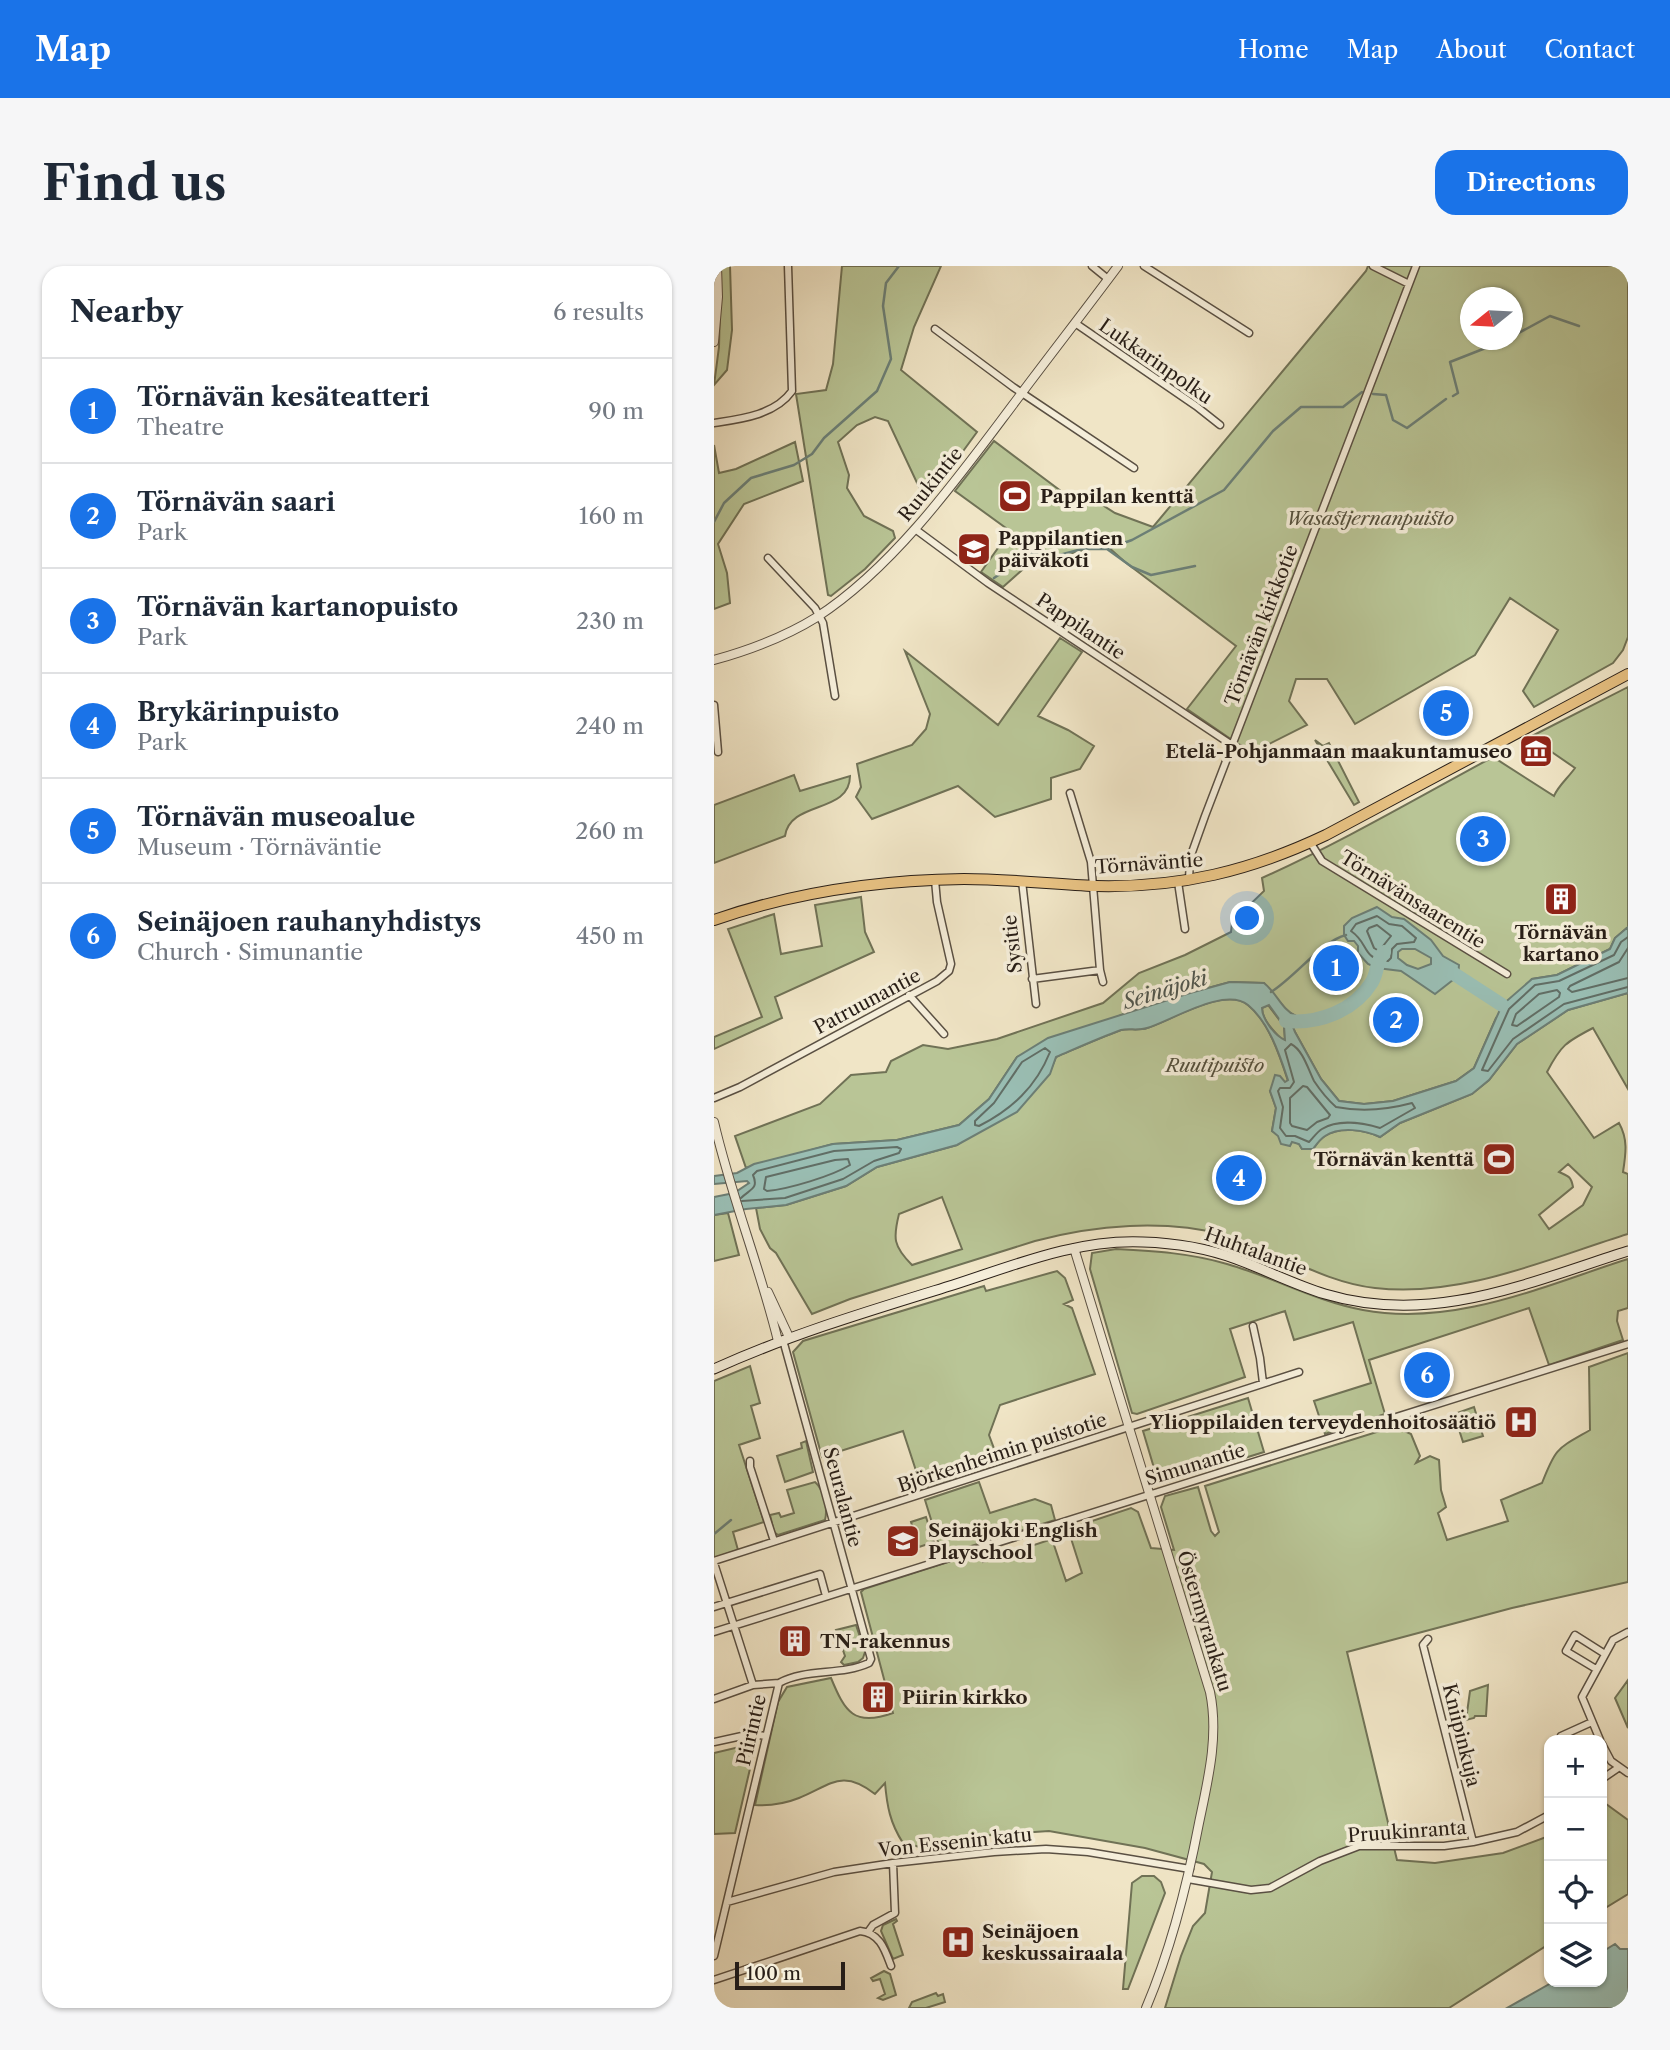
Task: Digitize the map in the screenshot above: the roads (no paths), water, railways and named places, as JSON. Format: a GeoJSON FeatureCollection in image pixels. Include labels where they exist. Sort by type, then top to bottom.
{"type":"FeatureCollection","features":[{"type":"Feature","properties":{"kind":"main road","name":"Törnäväntie"},"geometry":{"type":"LineString","coordinates":[[714,920],[771,903],[844,888],[934,880],[1022,881],[1094,886],[1178,882],[1254,865],[1310,842],[1628,674]]}},
{"type":"Feature","properties":{"kind":"main road","name":"Huhtalantie"},"geometry":{"type":"LineString","coordinates":[[714,1369],[783,1339],[1074,1248],[1111,1243],[1141,1242],[1190,1246],[1236,1259],[1324,1293],[1360,1302],[1399,1307],[1436,1305],[1486,1296],[1628,1251]]}},
{"type":"Feature","properties":{"kind":"street"},"geometry":{"type":"LineString","coordinates":[[714,342],[718,297],[717,266]]}},
{"type":"Feature","properties":{"kind":"street"},"geometry":{"type":"LineString","coordinates":[[714,423],[765,412],[785,401],[792,391],[788,266]]}},
{"type":"Feature","properties":{"kind":"street"},"geometry":{"type":"LineString","coordinates":[[1092,266],[1108,279]]}},
{"type":"Feature","properties":{"kind":"street","name":"Ruukintie"},"geometry":{"type":"LineString","coordinates":[[714,660],[773,640],[819,616],[849,593],[915,529],[1118,266]]}},
{"type":"Feature","properties":{"kind":"street"},"geometry":{"type":"LineString","coordinates":[[1144,266],[1249,333]]}},
{"type":"Feature","properties":{"kind":"street"},"geometry":{"type":"LineString","coordinates":[[1373,266],[1409,284]]}},
{"type":"Feature","properties":{"kind":"street","name":"Törnävän kirkkotie"},"geometry":{"type":"LineString","coordinates":[[1189,880],[1190,858],[1416,266]]}},
{"type":"Feature","properties":{"kind":"street","name":"Lukkarinpolku"},"geometry":{"type":"LineString","coordinates":[[1074,323],[1220,425]]}},
{"type":"Feature","properties":{"kind":"street"},"geometry":{"type":"LineString","coordinates":[[935,329],[1134,468]]}},
{"type":"Feature","properties":{"kind":"street","name":"Pappilantie"},"geometry":{"type":"LineString","coordinates":[[915,529],[988,583],[1232,745]]}},
{"type":"Feature","properties":{"kind":"street"},"geometry":{"type":"LineString","coordinates":[[768,558],[814,608],[825,628],[835,696]]}},
{"type":"Feature","properties":{"kind":"street"},"geometry":{"type":"LineString","coordinates":[[714,705],[719,752]]}},
{"type":"Feature","properties":{"kind":"street"},"geometry":{"type":"LineString","coordinates":[[1070,793],[1091,862],[1103,982]]}},
{"type":"Feature","properties":{"kind":"street","name":"Törnävänsaarentie"},"geometry":{"type":"LineString","coordinates":[[1310,842],[1322,861],[1507,974]]}},
{"type":"Feature","properties":{"kind":"street","name":"Patruunantie"},"geometry":{"type":"LineString","coordinates":[[714,1098],[740,1087],[943,978],[951,964],[934,880]]}},
{"type":"Feature","properties":{"kind":"street","name":"Sysitie"},"geometry":{"type":"LineString","coordinates":[[1022,881],[1035,1004]]}},
{"type":"Feature","properties":{"kind":"street"},"geometry":{"type":"LineString","coordinates":[[1178,882],[1185,929]]}},
{"type":"Feature","properties":{"kind":"street"},"geometry":{"type":"LineString","coordinates":[[1032,979],[1100,970]]}},
{"type":"Feature","properties":{"kind":"street"},"geometry":{"type":"LineString","coordinates":[[909,995],[944,1034]]}},
{"type":"Feature","properties":{"kind":"street"},"geometry":{"type":"LineString","coordinates":[[714,1122],[750,1250],[783,1339]]}},
{"type":"Feature","properties":{"kind":"street","name":"Östermyrankatu"},"geometry":{"type":"LineString","coordinates":[[1074,1248],[1214,1710],[1208,1782],[1188,1879],[1171,1941],[1146,2008]]}},
{"type":"Feature","properties":{"kind":"street"},"geometry":{"type":"LineString","coordinates":[[1253,1326],[1263,1383]]}},
{"type":"Feature","properties":{"kind":"street","name":"Seuralantie"},"geometry":{"type":"LineString","coordinates":[[783,1339],[870,1652],[869,1663]]}},
{"type":"Feature","properties":{"kind":"street","name":"Simunantie"},"geometry":{"type":"LineString","coordinates":[[714,1632],[1628,1344]]}},
{"type":"Feature","properties":{"kind":"street","name":"Björkenheimin puistotie"},"geometry":{"type":"LineString","coordinates":[[714,1562],[1299,1372]]}},
{"type":"Feature","properties":{"kind":"street"},"geometry":{"type":"LineString","coordinates":[[750,1461],[774,1541]]}},
{"type":"Feature","properties":{"kind":"street"},"geometry":{"type":"LineString","coordinates":[[714,1562],[753,1685]]}},
{"type":"Feature","properties":{"kind":"street"},"geometry":{"type":"LineString","coordinates":[[714,1607],[820,1574],[826,1596]]}},
{"type":"Feature","properties":{"kind":"street"},"geometry":{"type":"LineString","coordinates":[[1597,1735],[1582,1697],[1613,1640],[1628,1632]]}},
{"type":"Feature","properties":{"kind":"street"},"geometry":{"type":"LineString","coordinates":[[1596,1669],[1566,1651],[1576,1635],[1605,1654]]}},
{"type":"Feature","properties":{"kind":"street","name":"Kniipinkuja"},"geometry":{"type":"LineString","coordinates":[[1428,1639],[1423,1644],[1473,1842]]}},
{"type":"Feature","properties":{"kind":"street","name":"Piirintie"},"geometry":{"type":"LineString","coordinates":[[714,1956],[779,1683],[869,1663]]}},
{"type":"Feature","properties":{"kind":"street"},"geometry":{"type":"LineString","coordinates":[[714,1699],[753,1685],[779,1683]]}},
{"type":"Feature","properties":{"kind":"street"},"geometry":{"type":"LineString","coordinates":[[1563,1735],[1592,1722]]}},
{"type":"Feature","properties":{"kind":"street"},"geometry":{"type":"LineString","coordinates":[[714,1742],[751,1734],[766,1736]]}},
{"type":"Feature","properties":{"kind":"street"},"geometry":{"type":"LineString","coordinates":[[1607,1754],[1618,1768],[1628,1773]]}},
{"type":"Feature","properties":{"kind":"street"},"geometry":{"type":"LineString","coordinates":[[1607,1776],[1618,1768]]}},
{"type":"Feature","properties":{"kind":"street","name":"Pruukinranta"},"geometry":{"type":"LineString","coordinates":[[1188,1879],[1251,1889],[1270,1888],[1330,1856],[1359,1846],[1444,1846],[1473,1842],[1517,1832],[1544,1818]]}},
{"type":"Feature","properties":{"kind":"street","name":"Von Essenin katu"},"geometry":{"type":"LineString","coordinates":[[727,1902],[834,1872],[892,1863],[1046,1849],[1134,1858],[1190,1869]]}},
{"type":"Feature","properties":{"kind":"street"},"geometry":{"type":"LineString","coordinates":[[868,1932],[873,1925],[895,1913],[892,1863]]}},
{"type":"Feature","properties":{"kind":"street"},"geometry":{"type":"LineString","coordinates":[[714,1980],[853,1933],[868,1932],[883,1946],[891,1966]]}},
{"type":"Feature","properties":{"kind":"water"},"geometry":{"type":"Polygon","coordinates":[[[1377,907],[1392,917],[1404,919],[1431,940],[1443,956],[1459,965],[1458,976],[1435,994],[1401,971],[1368,964],[1358,953],[1358,946],[1354,941],[1348,941],[1344,935],[1344,926],[1352,918],[1377,907]],[[1402,949],[1398,952],[1398,958],[1418,969],[1431,964],[1431,958],[1415,949],[1402,949]]]}},
{"type":"Feature","properties":{"kind":"water"},"geometry":{"type":"Polygon","coordinates":[[[1628,927],[1628,993],[1568,1010],[1517,1044],[1489,1080],[1472,1094],[1400,1123],[1380,1137],[1367,1132],[1345,1130],[1325,1136],[1313,1149],[1302,1149],[1299,1144],[1292,1142],[1290,1146],[1281,1144],[1272,1131],[1276,1108],[1270,1091],[1275,1075],[1285,1082],[1288,1080],[1273,1040],[1248,1005],[1238,1000],[1226,1000],[1212,1002],[1147,1028],[1121,1030],[1056,1057],[1050,1074],[1017,1112],[957,1145],[877,1167],[846,1186],[786,1205],[714,1215],[714,1197],[734,1193],[749,1183],[714,1184],[714,1176],[737,1173],[754,1164],[833,1144],[897,1140],[959,1125],[989,1099],[1017,1057],[1048,1038],[1230,982],[1264,983],[1286,1009],[1296,1016],[1297,1022],[1293,1027],[1295,1032],[1321,1079],[1339,1101],[1364,1104],[1393,1101],[1456,1081],[1474,1068],[1502,1005],[1532,979],[1557,975],[1610,949],[1615,938],[1628,927]],[[1269,1005],[1262,1008],[1270,1027],[1285,1040],[1284,1026],[1269,1005]]]}},
{"type":"Feature","properties":{"kind":"water"},"geometry":{"type":"Polygon","coordinates":[[[1615,1944],[1620,1949],[1628,1949],[1628,2008],[1507,2008],[1544,1987],[1607,1987],[1607,1949],[1615,1944]]]}},
{"type":"Feature","properties":{"kind":"waterway"},"geometry":{"type":"LineString","coordinates":[[714,522],[724,503],[751,478],[794,465],[812,454],[824,438],[877,391],[891,359],[883,306],[886,283],[899,266]]}},
{"type":"Feature","properties":{"kind":"waterway"},"geometry":{"type":"LineString","coordinates":[[1523,331],[1550,316],[1579,326]]}},
{"type":"Feature","properties":{"kind":"waterway"},"geometry":{"type":"LineString","coordinates":[[1453,396],[1458,393],[1450,362],[1481,350]]}},
{"type":"Feature","properties":{"kind":"waterway"},"geometry":{"type":"LineString","coordinates":[[994,578],[1033,552],[1052,557],[1082,549],[1107,549],[1132,540],[1224,490],[1273,431],[1301,407],[1343,407],[1362,392]]}},
{"type":"Feature","properties":{"kind":"waterway"},"geometry":{"type":"LineString","coordinates":[[1373,394],[1386,395],[1393,420],[1407,428],[1446,399]]}},
{"type":"Feature","properties":{"kind":"waterway"},"geometry":{"type":"LineString","coordinates":[[1107,549],[1132,567],[1151,575],[1195,566]]}},
{"type":"Feature","properties":{"kind":"waterway"},"geometry":{"type":"LineString","coordinates":[[1271,992],[1328,944],[1346,935]]}},
{"type":"Feature","properties":{"kind":"waterway"},"geometry":{"type":"LineString","coordinates":[[1286,1021],[1323,1018],[1356,1001],[1372,982],[1384,952]]}},
{"type":"Feature","properties":{"kind":"waterway"},"geometry":{"type":"LineString","coordinates":[[1442,966],[1502,1005]]}},
{"type":"Feature","properties":{"kind":"waterway"},"geometry":{"type":"LineString","coordinates":[[714,1534],[731,1520]]}},
{"type":"Feature","properties":{"kind":"place","name":"Pappilan kenttä"},"geometry":{"type":"Point","coordinates":[1015,496]}},
{"type":"Feature","properties":{"kind":"place","name":"Pappilantien päiväkoti"},"geometry":{"type":"Point","coordinates":[974,549]}},
{"type":"Feature","properties":{"kind":"place","name":"Törnävän museoalue"},"geometry":{"type":"Point","coordinates":[1446,713]}},
{"type":"Feature","properties":{"kind":"place","name":"Etelä-Pohjanmaan maakuntamuseo"},"geometry":{"type":"Point","coordinates":[1536,751]}},
{"type":"Feature","properties":{"kind":"place","name":"Törnävän kartanopuisto"},"geometry":{"type":"Point","coordinates":[1483,839]}},
{"type":"Feature","properties":{"kind":"place","name":"Törnävän kartano"},"geometry":{"type":"Point","coordinates":[1561,899]}},
{"type":"Feature","properties":{"kind":"place","name":"Törnävän kesäteatteri"},"geometry":{"type":"Point","coordinates":[1336,968]}},
{"type":"Feature","properties":{"kind":"place","name":"Törnävän saari"},"geometry":{"type":"Point","coordinates":[1396,1020]}},
{"type":"Feature","properties":{"kind":"place","name":"Törnävän kenttä"},"geometry":{"type":"Point","coordinates":[1499,1159]}},
{"type":"Feature","properties":{"kind":"place","name":"Brykärinpuisto"},"geometry":{"type":"Point","coordinates":[1239,1178]}},
{"type":"Feature","properties":{"kind":"place","name":"Seinäjoen rauhanyhdistys"},"geometry":{"type":"Point","coordinates":[1427,1375]}},
{"type":"Feature","properties":{"kind":"place","name":"Ylioppilaiden terveydenhoitosäätiö"},"geometry":{"type":"Point","coordinates":[1521,1422]}},
{"type":"Feature","properties":{"kind":"place","name":"Seinäjoki English Playschool"},"geometry":{"type":"Point","coordinates":[903,1541]}},
{"type":"Feature","properties":{"kind":"place","name":"TN-rakennus"},"geometry":{"type":"Point","coordinates":[795,1641]}},
{"type":"Feature","properties":{"kind":"place","name":"Piirin kirkko"},"geometry":{"type":"Point","coordinates":[878,1697]}},
{"type":"Feature","properties":{"kind":"place","name":"Seinäjoen keskussairaala"},"geometry":{"type":"Point","coordinates":[958,1942]}},
{"type":"Feature","properties":{"kind":"park label","name":"Wasastjernanpuisto"},"geometry":{"type":"Point","coordinates":[1370,518]}},
{"type":"Feature","properties":{"kind":"park label","name":"Ruutipuisto"},"geometry":{"type":"Point","coordinates":[1215,1065]}},
{"type":"Feature","properties":{"kind":"water label","name":"Seinäjoki"},"geometry":{"type":"Point","coordinates":[1165,990]}}]}
